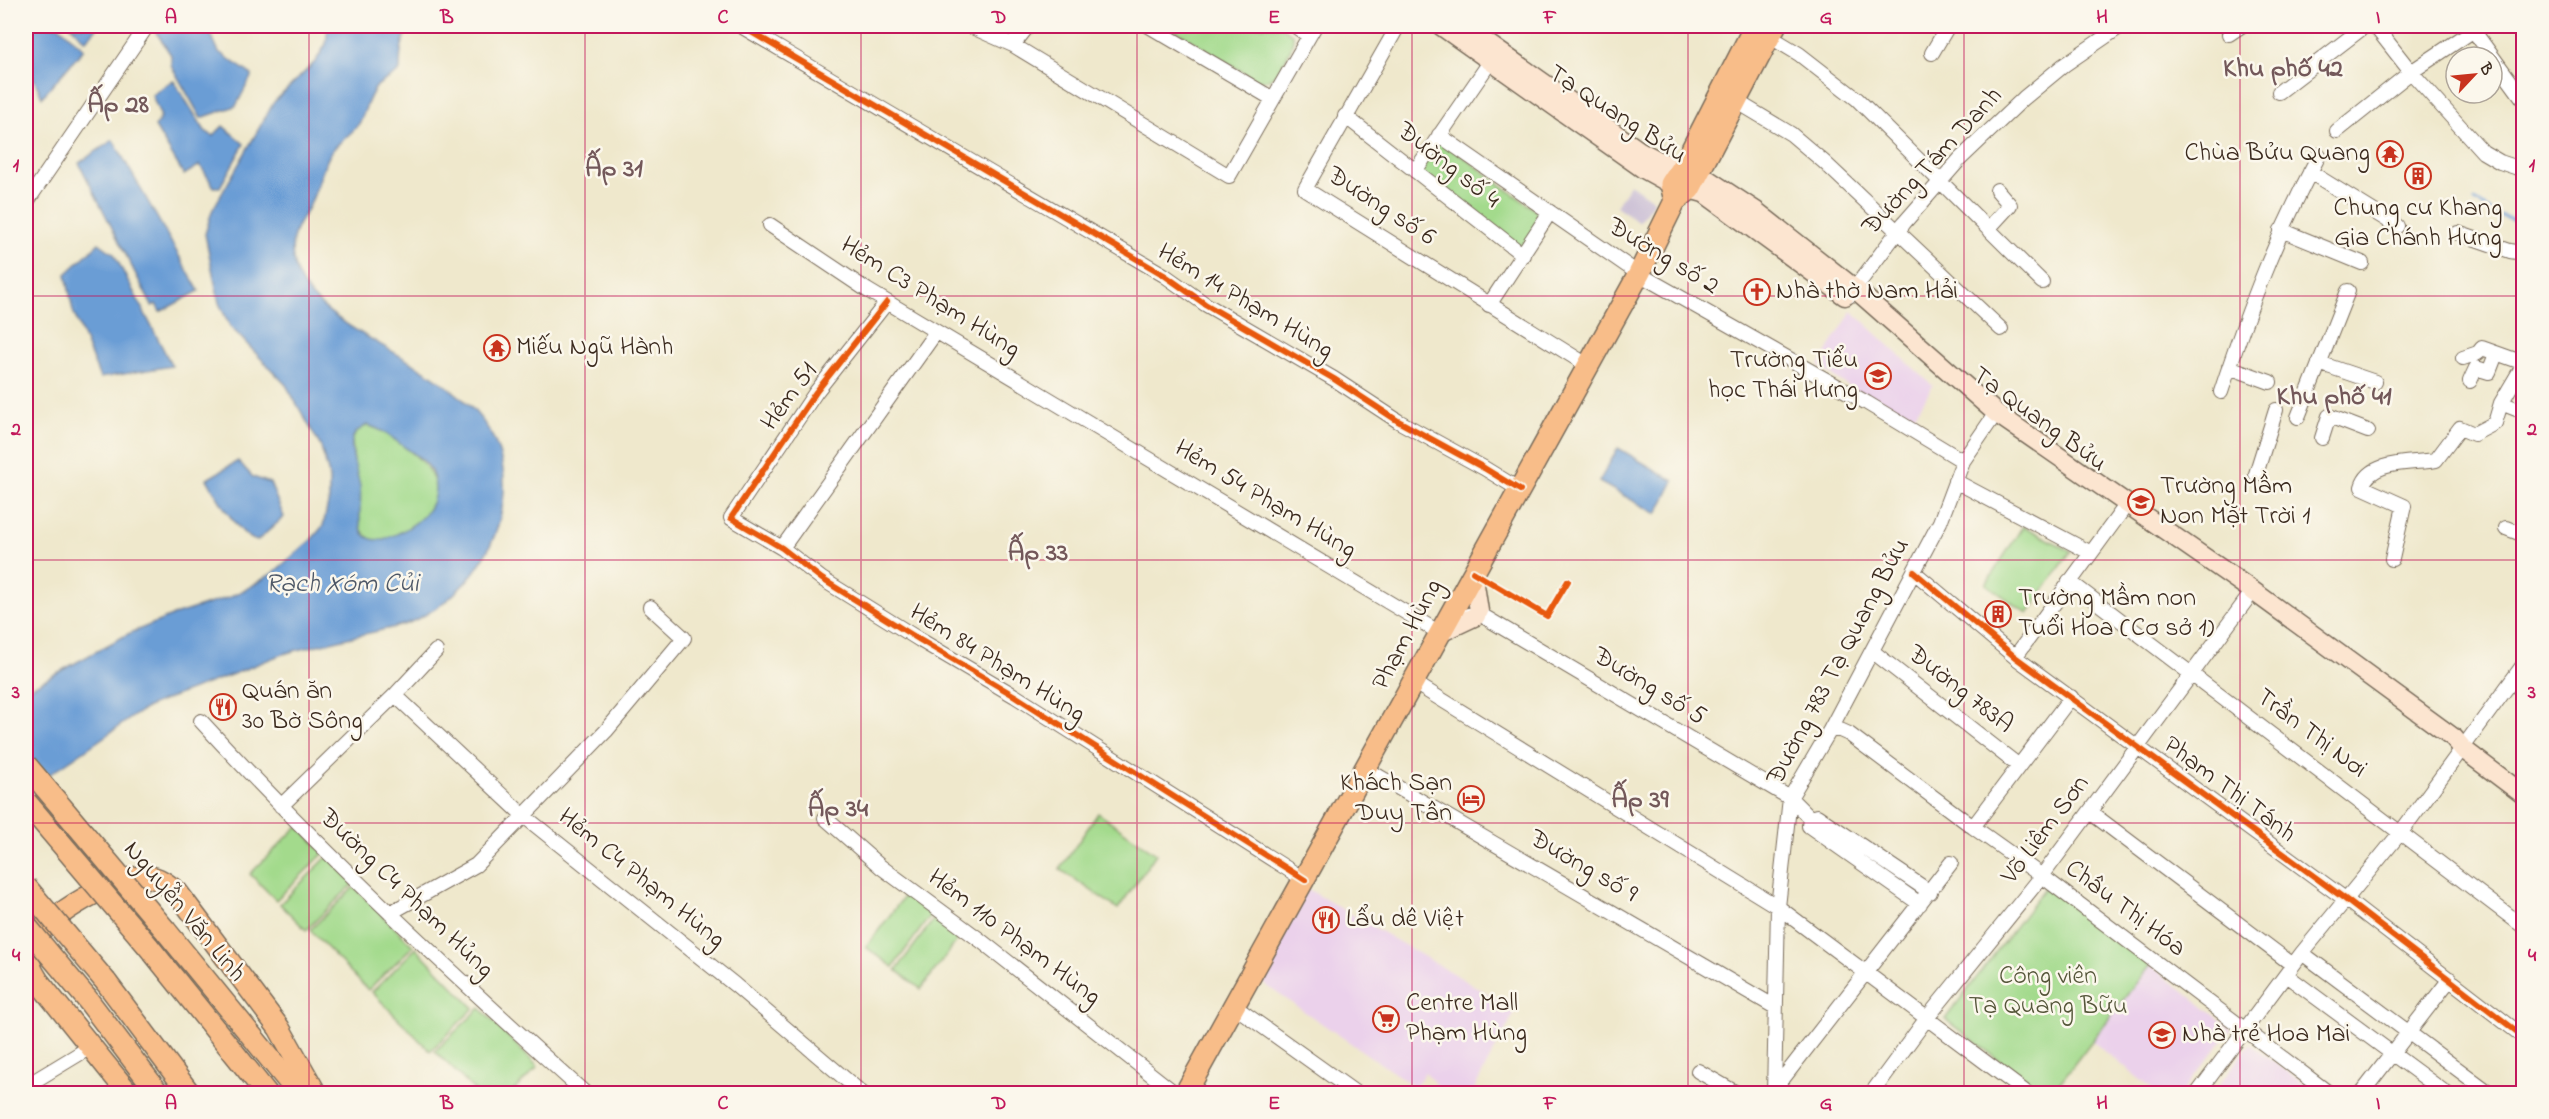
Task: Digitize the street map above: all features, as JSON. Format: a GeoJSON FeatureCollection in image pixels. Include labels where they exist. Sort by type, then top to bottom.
{"type":"FeatureCollection","features":[{"type":"Feature","properties":{"kind":"main road","name":"Tạ Quang Bửu"},"geometry":{"type":"LineString","coordinates":[[1441,26],[1494,56]]}},
{"type":"Feature","properties":{"kind":"main road","name":"Tạ Quang Bửu"},"geometry":{"type":"LineString","coordinates":[[1463,26],[1494,56],[1642,168],[1756,211],[1993,418],[2125,507],[2249,596],[2446,747],[2463,749],[2523,795]]}},
{"type":"Feature","properties":{"kind":"main road"},"geometry":{"type":"LineString","coordinates":[[1683,183],[1736,101],[1766,29]]}},
{"type":"Feature","properties":{"kind":"main road"},"geometry":{"type":"LineString","coordinates":[[1683,183],[1766,29]]}},
{"type":"Feature","properties":{"kind":"main road","name":"Phạm Hùng"},"geometry":{"type":"LineString","coordinates":[[1187,1092],[1639,274],[1683,183]]}},
{"type":"Feature","properties":{"kind":"main road"},"geometry":{"type":"LineString","coordinates":[[1440,633],[1479,614],[1473,572]]}},
{"type":"Feature","properties":{"kind":"main road","name":"Nguyễn Văn Linh"},"geometry":{"type":"LineString","coordinates":[[26,765],[299,1094]]}},
{"type":"Feature","properties":{"kind":"main road","name":"Nguyễn Văn Linh"},"geometry":{"type":"LineString","coordinates":[[26,802],[148,946],[267,1094]]}},
{"type":"Feature","properties":{"kind":"main road"},"geometry":{"type":"LineString","coordinates":[[129,1094],[32,972],[27,949],[46,926],[76,905],[112,885],[139,877],[152,877],[177,892],[267,1011],[316,1094]]}},
{"type":"Feature","properties":{"kind":"main road"},"geometry":{"type":"LineString","coordinates":[[26,887],[106,982],[190,1094]]}},
{"type":"Feature","properties":{"kind":"main road"},"geometry":{"type":"LineString","coordinates":[[26,926],[87,999],[159,1094]]}},
{"type":"Feature","properties":{"kind":"street"},"geometry":{"type":"LineString","coordinates":[[26,203],[147,26]]}},
{"type":"Feature","properties":{"kind":"street","name":"Hẻm 14 Phạm Hùng"},"geometry":{"type":"LineString","coordinates":[[741,26],[1164,275],[1213,309],[1334,379],[1398,421],[1520,490]]}},
{"type":"Feature","properties":{"kind":"street"},"geometry":{"type":"LineString","coordinates":[[970,26],[1013,45],[1229,176],[1312,31],[1295,26]]}},
{"type":"Feature","properties":{"kind":"street"},"geometry":{"type":"LineString","coordinates":[[1013,45],[1028,26]]}},
{"type":"Feature","properties":{"kind":"street"},"geometry":{"type":"LineString","coordinates":[[1149,26],[1273,99]]}},
{"type":"Feature","properties":{"kind":"street","name":"Đường số 6"},"geometry":{"type":"LineString","coordinates":[[1398,26],[1305,189],[1587,365]]}},
{"type":"Feature","properties":{"kind":"street"},"geometry":{"type":"LineString","coordinates":[[1932,53],[1948,26]]}},
{"type":"Feature","properties":{"kind":"street","name":"Đường Tám Danh"},"geometry":{"type":"LineString","coordinates":[[1851,293],[1896,232],[1960,159],[2024,98],[2064,65],[2121,26]]}},
{"type":"Feature","properties":{"kind":"street"},"geometry":{"type":"LineString","coordinates":[[2279,92],[2365,26]]}},
{"type":"Feature","properties":{"kind":"street"},"geometry":{"type":"LineString","coordinates":[[2375,26],[2411,72],[2483,152],[2500,162],[2519,165]]}},
{"type":"Feature","properties":{"kind":"street"},"geometry":{"type":"LineString","coordinates":[[2337,131],[2411,72],[2476,28],[2523,100]]}},
{"type":"Feature","properties":{"kind":"street"},"geometry":{"type":"LineString","coordinates":[[1766,29],[1857,99],[2042,282]]}},
{"type":"Feature","properties":{"kind":"street"},"geometry":{"type":"LineString","coordinates":[[1415,171],[1494,56]]}},
{"type":"Feature","properties":{"kind":"street"},"geometry":{"type":"LineString","coordinates":[[1736,101],[1791,134],[1824,162],[2001,330]]}},
{"type":"Feature","properties":{"kind":"street","name":"Đường số 4"},"geometry":{"type":"LineString","coordinates":[[1345,116],[1522,255]]}},
{"type":"Feature","properties":{"kind":"street","name":"Đường số 2"},"geometry":{"type":"LineString","coordinates":[[1439,135],[1639,274],[1857,397],[1963,461]]}},
{"type":"Feature","properties":{"kind":"street"},"geometry":{"type":"LineString","coordinates":[[2221,392],[2257,285],[2319,155]]}},
{"type":"Feature","properties":{"kind":"street"},"geometry":{"type":"LineString","coordinates":[[2310,172],[2397,226]]}},
{"type":"Feature","properties":{"kind":"street"},"geometry":{"type":"LineString","coordinates":[[1988,229],[2010,205],[1997,190]]}},
{"type":"Feature","properties":{"kind":"street"},"geometry":{"type":"LineString","coordinates":[[1489,305],[1550,212]]}},
{"type":"Feature","properties":{"kind":"street","name":"Hẻm C3 Phạm Hùng"},"geometry":{"type":"LineString","coordinates":[[770,225],[887,302],[1066,410]]}},
{"type":"Feature","properties":{"kind":"street"},"geometry":{"type":"LineString","coordinates":[[2282,230],[2362,263]]}},
{"type":"Feature","properties":{"kind":"street"},"geometry":{"type":"LineString","coordinates":[[2458,233],[2510,251],[2523,253]]}},
{"type":"Feature","properties":{"kind":"street"},"geometry":{"type":"LineString","coordinates":[[2298,417],[2348,291]]}},
{"type":"Feature","properties":{"kind":"street","name":"Hẻm 51"},"geometry":{"type":"LineString","coordinates":[[730,518],[816,393],[887,302]]}},
{"type":"Feature","properties":{"kind":"street"},"geometry":{"type":"LineString","coordinates":[[782,548],[936,332]]}},
{"type":"Feature","properties":{"kind":"street"},"geometry":{"type":"LineString","coordinates":[[2392,559],[2404,506],[2362,487],[2364,478],[2373,471],[2394,465],[2436,460],[2460,428],[2474,434],[2495,430],[2501,403],[2523,364],[2482,348],[2478,353],[2463,358]]}},
{"type":"Feature","properties":{"kind":"street"},"geometry":{"type":"LineString","coordinates":[[2470,381],[2476,368],[2489,372],[2496,354]]}},
{"type":"Feature","properties":{"kind":"street"},"geometry":{"type":"LineString","coordinates":[[2319,363],[2375,382]]}},
{"type":"Feature","properties":{"kind":"street"},"geometry":{"type":"LineString","coordinates":[[2229,368],[2270,381]]}},
{"type":"Feature","properties":{"kind":"street"},"geometry":{"type":"LineString","coordinates":[[2501,403],[2523,412]]}},
{"type":"Feature","properties":{"kind":"street","name":"Hẻm 54 Phạm Hùng"},"geometry":{"type":"LineString","coordinates":[[1066,410],[1440,633]]}},
{"type":"Feature","properties":{"kind":"street"},"geometry":{"type":"LineString","coordinates":[[2256,474],[2276,410]]}},
{"type":"Feature","properties":{"kind":"street"},"geometry":{"type":"LineString","coordinates":[[2322,438],[2329,416],[2368,431]]}},
{"type":"Feature","properties":{"kind":"street","name":"Đường 783 Tạ Quang Bửu"},"geometry":{"type":"LineString","coordinates":[[1774,1092],[1778,907],[1790,798],[1830,730],[1940,522],[1963,461],[1993,418]]}},
{"type":"Feature","properties":{"kind":"street"},"geometry":{"type":"LineString","coordinates":[[1955,481],[2091,553]]}},
{"type":"Feature","properties":{"kind":"street"},"geometry":{"type":"LineString","coordinates":[[2015,657],[2125,507]]}},
{"type":"Feature","properties":{"kind":"street","name":"Hẻm 84 Phạm Hùng"},"geometry":{"type":"LineString","coordinates":[[730,518],[782,548],[822,579],[1015,696],[1305,880]]}},
{"type":"Feature","properties":{"kind":"street"},"geometry":{"type":"LineString","coordinates":[[2506,528],[2523,535]]}},
{"type":"Feature","properties":{"kind":"street","name":"Phạm Thị Tánh"},"geometry":{"type":"LineString","coordinates":[[1914,572],[2015,657],[2344,899],[2523,1036]]}},
{"type":"Feature","properties":{"kind":"street","name":"Trần Thị Nơi"},"geometry":{"type":"LineString","coordinates":[[2069,581],[2523,927]]}},
{"type":"Feature","properties":{"kind":"street","name":"Võ Liêm Sơn"},"geometry":{"type":"LineString","coordinates":[[1871,1094],[1927,1018],[2042,876],[2193,675],[2249,596]]}},
{"type":"Feature","properties":{"kind":"street","name":"Đường số 5"},"geometry":{"type":"LineString","coordinates":[[1456,602],[1476,605],[1479,614],[1790,798],[1810,818],[1809,826],[1920,904]]}},
{"type":"Feature","properties":{"kind":"street"},"geometry":{"type":"LineString","coordinates":[[390,912],[476,865],[606,731],[684,638],[650,606]]}},
{"type":"Feature","properties":{"kind":"street"},"geometry":{"type":"LineString","coordinates":[[281,806],[395,695],[436,651]]}},
{"type":"Feature","properties":{"kind":"street","name":"Đường 783A"},"geometry":{"type":"LineString","coordinates":[[1872,651],[2019,766]]}},
{"type":"Feature","properties":{"kind":"street"},"geometry":{"type":"LineString","coordinates":[[2197,1094],[2344,899],[2401,832],[2521,671]]}},
{"type":"Feature","properties":{"kind":"street"},"geometry":{"type":"LineString","coordinates":[[1413,682],[1778,907],[2028,1094]]}},
{"type":"Feature","properties":{"kind":"street","name":"Hẻm C4 Phạm Hùng"},"geometry":{"type":"LineString","coordinates":[[395,695],[524,816],[735,985],[863,1094]]}},
{"type":"Feature","properties":{"kind":"street"},"geometry":{"type":"LineString","coordinates":[[1973,827],[2071,697]]}},
{"type":"Feature","properties":{"kind":"street","name":"Đường C4 Phạm Hủng"},"geometry":{"type":"LineString","coordinates":[[201,721],[281,806],[422,945],[586,1094]]}},
{"type":"Feature","properties":{"kind":"street","name":"Châu Thị Hóa"},"geometry":{"type":"LineString","coordinates":[[1830,730],[1840,730],[1849,734],[2042,876],[2330,1094]]}},
{"type":"Feature","properties":{"kind":"street","name":"Đường số 9"},"geometry":{"type":"LineString","coordinates":[[1366,769],[1776,1007]]}},
{"type":"Feature","properties":{"kind":"street"},"geometry":{"type":"LineString","coordinates":[[2090,812],[2392,1053],[2447,1094]]}},
{"type":"Feature","properties":{"kind":"street"},"geometry":{"type":"LineString","coordinates":[[1810,818],[1817,816],[1930,892]]}},
{"type":"Feature","properties":{"kind":"street","name":"Hẻm 110 Phạm Hùng"},"geometry":{"type":"LineString","coordinates":[[825,818],[881,867],[1187,1092]]}},
{"type":"Feature","properties":{"kind":"street"},"geometry":{"type":"LineString","coordinates":[[1774,1092],[1951,863]]}},
{"type":"Feature","properties":{"kind":"street"},"geometry":{"type":"LineString","coordinates":[[2302,953],[2491,1094]]}},
{"type":"Feature","properties":{"kind":"street"},"geometry":{"type":"LineString","coordinates":[[2361,1094],[2450,980]]}},
{"type":"Feature","properties":{"kind":"street"},"geometry":{"type":"LineString","coordinates":[[1234,1006],[1357,1094]]}},
{"type":"Feature","properties":{"kind":"street"},"geometry":{"type":"LineString","coordinates":[[26,1086],[92,1047]]}},
{"type":"Feature","properties":{"kind":"street"},"geometry":{"type":"LineString","coordinates":[[1698,1071],[1738,1094]]}},
{"type":"Feature","properties":{"kind":"street"},"geometry":{"type":"LineString","coordinates":[[2520,1094],[2523,1089]]}},
{"type":"Feature","properties":{"kind":"shaded area"},"geometry":{"type":"Polygon","coordinates":[[[1630,184],[1654,201],[1639,222],[1616,206],[1630,184]]]}},
{"type":"Feature","properties":{"kind":"shaded area","name":"Trường Tiểu học Thái Hưng"},"geometry":{"type":"Polygon","coordinates":[[[1852,311],[1933,386],[1908,426],[1818,366],[1852,311]]]}},
{"type":"Feature","properties":{"kind":"shaded area"},"geometry":{"type":"Polygon","coordinates":[[[1306,888],[1516,1010],[1472,1093],[1444,1093],[1425,1072],[1415,1087],[1258,980],[1306,888]]]}},
{"type":"Feature","properties":{"kind":"shaded area","name":"Nhà trẻ Hoa Mai"},"geometry":{"type":"Polygon","coordinates":[[[2150,965],[2232,1029],[2181,1093],[2157,1093],[2092,1041],[2150,965]]]}},
{"type":"Feature","properties":{"kind":"shaded area"},"geometry":{"type":"Polygon","coordinates":[[[2250,1044],[2316,1093],[2213,1093],[2250,1044]]]}},
{"type":"Feature","properties":{"kind":"green space"},"geometry":{"type":"Polygon","coordinates":[[[1168,26],[1280,26],[1293,35],[1293,40],[1289,53],[1278,72],[1267,80],[1262,80],[1254,79],[1168,26]]]}},
{"type":"Feature","properties":{"kind":"green space"},"geometry":{"type":"Polygon","coordinates":[[[1438,138],[1543,216],[1525,251],[1418,172],[1438,138]]]}},
{"type":"Feature","properties":{"kind":"green space"},"geometry":{"type":"Polygon","coordinates":[[[367,425],[388,435],[407,449],[428,470],[434,481],[433,502],[427,512],[403,531],[380,540],[367,537],[360,525],[352,441],[357,430],[367,425]]]}},
{"type":"Feature","properties":{"kind":"green space"},"geometry":{"type":"Polygon","coordinates":[[[2023,526],[2071,551],[2028,614],[1986,584],[2023,526]]]}},
{"type":"Feature","properties":{"kind":"green space"},"geometry":{"type":"Polygon","coordinates":[[[1098,813],[1156,854],[1118,909],[1060,869],[1098,813]]]}},
{"type":"Feature","properties":{"kind":"green space"},"geometry":{"type":"Polygon","coordinates":[[[298,826],[324,853],[276,900],[250,874],[298,826]]]}},
{"type":"Feature","properties":{"kind":"green space"},"geometry":{"type":"Polygon","coordinates":[[[328,856],[354,883],[306,930],[280,904],[328,856]]]}},
{"type":"Feature","properties":{"kind":"green space","name":"Công viên Tạ Quang Bữu"},"geometry":{"type":"Polygon","coordinates":[[[2047,885],[2150,965],[2052,1093],[2042,1093],[1945,1019],[2047,885]]]}},
{"type":"Feature","properties":{"kind":"green space"},"geometry":{"type":"Polygon","coordinates":[[[354,887],[413,946],[368,990],[310,930],[354,887]]]}},
{"type":"Feature","properties":{"kind":"green space"},"geometry":{"type":"Polygon","coordinates":[[[905,895],[931,915],[893,967],[866,947],[905,895]]]}},
{"type":"Feature","properties":{"kind":"green space"},"geometry":{"type":"Polygon","coordinates":[[[934,919],[959,938],[921,989],[896,970],[934,919]]]}},
{"type":"Feature","properties":{"kind":"green space"},"geometry":{"type":"Polygon","coordinates":[[[416,948],[474,1008],[430,1051],[372,992],[416,948]]]}},
{"type":"Feature","properties":{"kind":"green space"},"geometry":{"type":"Polygon","coordinates":[[[480,1008],[538,1067],[511,1093],[477,1093],[435,1051],[480,1008]]]}},
{"type":"Feature","properties":{"kind":"water"},"geometry":{"type":"Polygon","coordinates":[[[26,26],[59,26],[84,49],[42,97],[26,61],[26,26]]]}},
{"type":"Feature","properties":{"kind":"water"},"geometry":{"type":"Polygon","coordinates":[[[71,26],[99,26],[85,41],[71,26]]]}},
{"type":"Feature","properties":{"kind":"water"},"geometry":{"type":"Polygon","coordinates":[[[160,26],[207,26],[219,52],[252,75],[236,106],[201,118],[171,65],[171,55],[156,32],[160,26]]]}},
{"type":"Feature","properties":{"kind":"water","name":"Rạch Xóm Củi"},"geometry":{"type":"Polygon","coordinates":[[[328,26],[411,26],[402,46],[400,70],[377,86],[360,122],[332,151],[325,164],[316,191],[293,240],[299,277],[324,307],[362,334],[406,359],[448,387],[483,421],[502,463],[500,518],[495,535],[479,565],[468,579],[456,592],[428,613],[399,626],[283,654],[149,707],[26,791],[26,690],[128,634],[174,615],[230,597],[250,587],[273,573],[311,540],[323,526],[329,499],[329,475],[321,447],[286,385],[230,326],[219,303],[205,234],[212,211],[274,102],[316,61],[326,44],[328,26]],[[367,425],[357,432],[352,446],[360,487],[361,528],[365,536],[380,539],[398,534],[420,519],[430,508],[435,487],[432,473],[426,463],[390,436],[367,425]]]}},
{"type":"Feature","properties":{"kind":"water"},"geometry":{"type":"Polygon","coordinates":[[[173,80],[205,131],[213,136],[223,126],[244,144],[220,187],[214,187],[200,165],[184,175],[155,127],[161,117],[152,95],[173,80]]]}},
{"type":"Feature","properties":{"kind":"water"},"geometry":{"type":"Polygon","coordinates":[[[113,140],[199,291],[160,312],[156,304],[152,306],[79,163],[113,140]]]}},
{"type":"Feature","properties":{"kind":"water"},"geometry":{"type":"Polygon","coordinates":[[[99,243],[114,254],[172,366],[100,378],[73,311],[66,274],[99,243]]]}},
{"type":"Feature","properties":{"kind":"water"},"geometry":{"type":"Polygon","coordinates":[[[1618,448],[1674,481],[1657,514],[1599,482],[1618,448]]]}},
{"type":"Feature","properties":{"kind":"water"},"geometry":{"type":"Polygon","coordinates":[[[238,461],[253,477],[270,483],[284,517],[257,541],[250,538],[236,524],[207,479],[238,461]]]}},
{"type":"Feature","properties":{"kind":"waterway"},"geometry":{"type":"LineString","coordinates":[[2475,201],[2497,215],[2524,224]]}},
{"type":"Feature","properties":{"kind":"cycle path"},"geometry":{"type":"LineString","coordinates":[[741,26],[1164,275],[1205,304],[1334,379],[1398,421],[1520,490]]}},
{"type":"Feature","properties":{"kind":"cycle path"},"geometry":{"type":"LineString","coordinates":[[887,302],[816,392],[731,518],[782,548],[822,579],[1015,696],[1305,880]]}},
{"type":"Feature","properties":{"kind":"cycle path"},"geometry":{"type":"LineString","coordinates":[[1473,572],[1547,616],[1568,581]]}},
{"type":"Feature","properties":{"kind":"cycle path"},"geometry":{"type":"LineString","coordinates":[[1914,572],[2015,657],[2345,899],[2524,1037]]}},
{"type":"Feature","properties":{"kind":"place","name":"Chùa Bửu Quang"},"geometry":{"type":"Point","coordinates":[2390,154]}},
{"type":"Feature","properties":{"kind":"place","name":"Chung cư Khang Gia Chánh Hưng"},"geometry":{"type":"Point","coordinates":[2418,176]}},
{"type":"Feature","properties":{"kind":"place","name":"Nhà thờ Nam Hải"},"geometry":{"type":"Point","coordinates":[1757,292]}},
{"type":"Feature","properties":{"kind":"place","name":"Miếu Ngũ Hành"},"geometry":{"type":"Point","coordinates":[497,348]}},
{"type":"Feature","properties":{"kind":"place","name":"Trường Tiểu học Thái Hưng"},"geometry":{"type":"Point","coordinates":[1878,376]}},
{"type":"Feature","properties":{"kind":"place","name":"Trường Mầm Non Mặt Trời 1"},"geometry":{"type":"Point","coordinates":[2141,502]}},
{"type":"Feature","properties":{"kind":"place","name":"Trường Mầm non Tuổi Hoa (Cơ sở 1)"},"geometry":{"type":"Point","coordinates":[1998,614]}},
{"type":"Feature","properties":{"kind":"place","name":"Quán ăn 30 Bờ Sông"},"geometry":{"type":"Point","coordinates":[223,707]}},
{"type":"Feature","properties":{"kind":"place","name":"Khách Sạn Duy Tân"},"geometry":{"type":"Point","coordinates":[1471,799]}},
{"type":"Feature","properties":{"kind":"place","name":"Lẩu dê Việt"},"geometry":{"type":"Point","coordinates":[1326,920]}},
{"type":"Feature","properties":{"kind":"place","name":"Centre Mall Phạm Hùng"},"geometry":{"type":"Point","coordinates":[1386,1019]}},
{"type":"Feature","properties":{"kind":"place","name":"Nhà trẻ Hoa Mai"},"geometry":{"type":"Point","coordinates":[2162,1035]}},
{"type":"Feature","properties":{"kind":"district","name":"Khu phố 42"},"geometry":{"type":"Point","coordinates":[2283,69]}},
{"type":"Feature","properties":{"kind":"district","name":"Ấp 28"},"geometry":{"type":"Point","coordinates":[118,105]}},
{"type":"Feature","properties":{"kind":"district","name":"Ấp 31"},"geometry":{"type":"Point","coordinates":[614,169]}},
{"type":"Feature","properties":{"kind":"district","name":"Khu phố 41"},"geometry":{"type":"Point","coordinates":[2334,397]}},
{"type":"Feature","properties":{"kind":"district","name":"Ấp 33"},"geometry":{"type":"Point","coordinates":[1038,553]}},
{"type":"Feature","properties":{"kind":"district","name":"Ấp 39"},"geometry":{"type":"Point","coordinates":[1640,800]}},
{"type":"Feature","properties":{"kind":"district","name":"Ấp 34"},"geometry":{"type":"Point","coordinates":[838,809]}}]}
